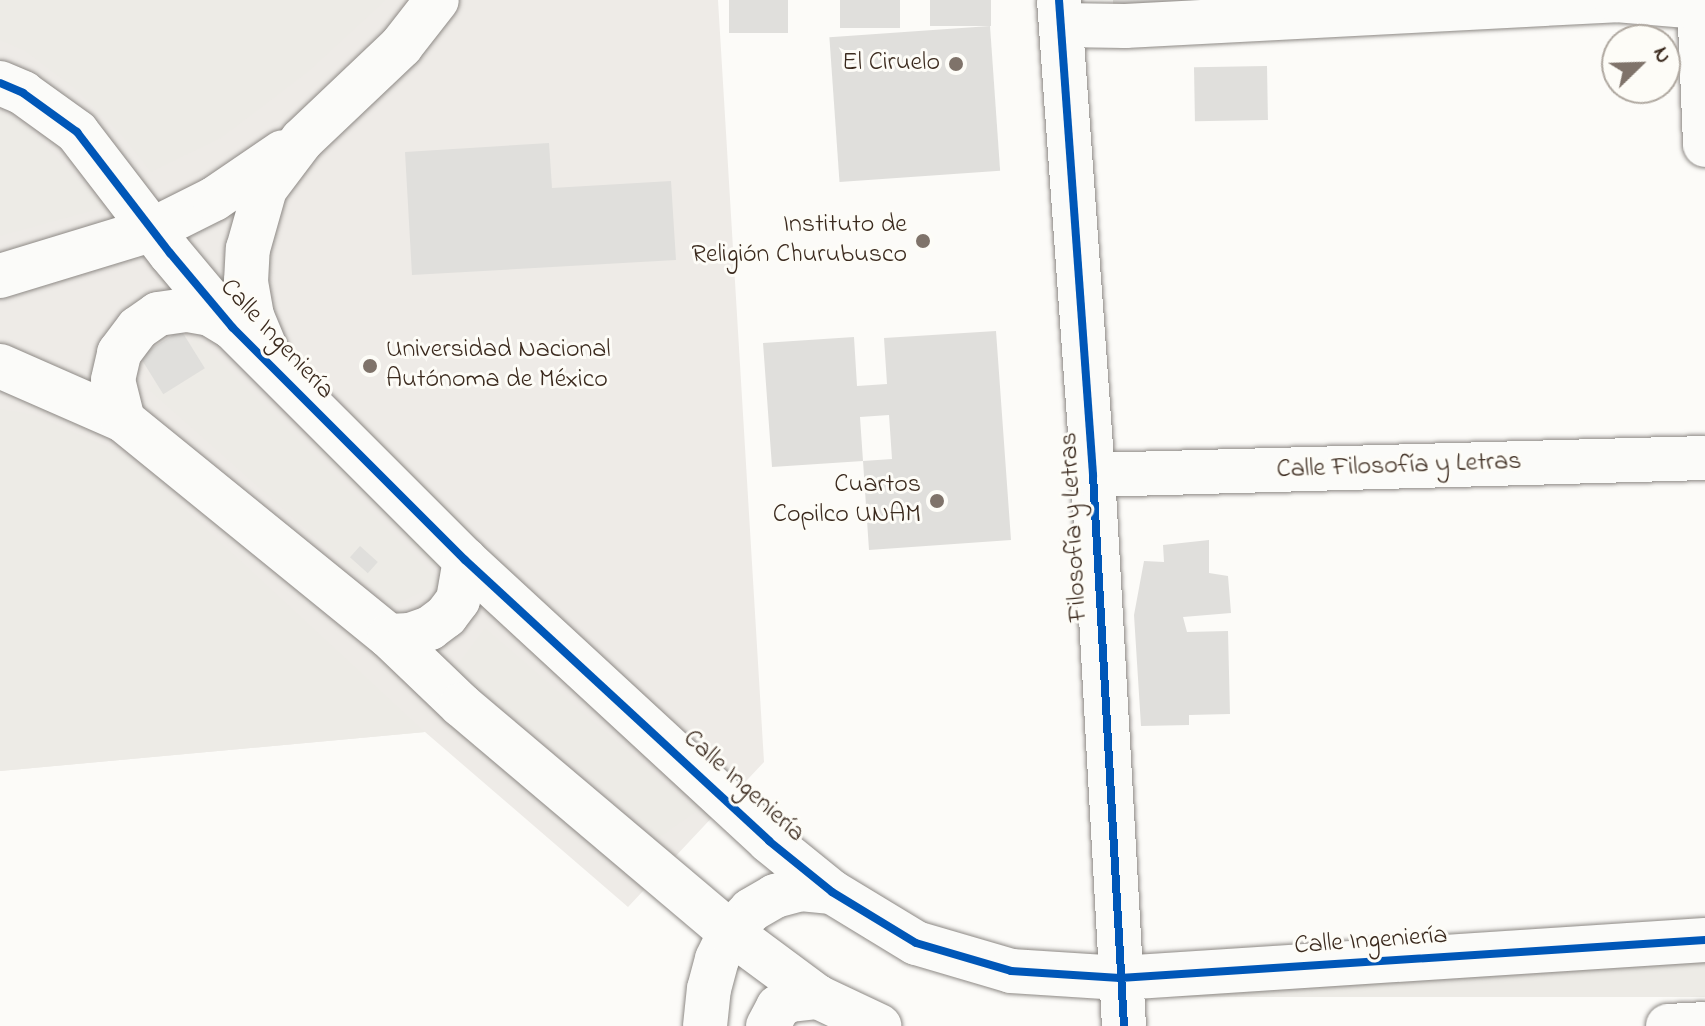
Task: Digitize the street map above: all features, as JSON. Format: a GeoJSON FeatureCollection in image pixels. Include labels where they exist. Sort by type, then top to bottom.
{"type":"FeatureCollection","features":[{"type":"Feature","properties":{"kind":"street"},"geometry":{"type":"LineString","coordinates":[[281,376],[252,316],[246,282],[248,249],[265,189],[302,140],[401,46],[437,0]]}},
{"type":"Feature","properties":{"kind":"street","name":"Filosofía y Letras"},"geometry":{"type":"LineString","coordinates":[[1124,1026],[1093,475],[1060,13],[1125,26],[1616,0],[1701,7]]}},
{"type":"Feature","properties":{"kind":"street"},"geometry":{"type":"LineString","coordinates":[[1701,7],[1705,145]]}},
{"type":"Feature","properties":{"kind":"street","name":"Calle Ingeniería"},"geometry":{"type":"LineString","coordinates":[[0,83],[23,93],[77,132],[232,327],[465,560],[769,841],[832,892],[916,943],[1011,971],[1120,978],[1705,940]]}},
{"type":"Feature","properties":{"kind":"street"},"geometry":{"type":"LineString","coordinates":[[0,276],[154,229],[214,199],[302,140]]}},
{"type":"Feature","properties":{"kind":"street"},"geometry":{"type":"LineString","coordinates":[[123,420],[113,380],[119,353],[138,328],[158,314],[188,310],[210,314],[232,327]]}},
{"type":"Feature","properties":{"kind":"street"},"geometry":{"type":"LineString","coordinates":[[0,366],[123,420],[389,636],[461,705],[730,932],[818,997],[879,1026]]}},
{"type":"Feature","properties":{"kind":"street","name":"Calle Filosofía y Letras"},"geometry":{"type":"LineString","coordinates":[[1093,475],[1705,458]]}},
{"type":"Feature","properties":{"kind":"street"},"geometry":{"type":"LineString","coordinates":[[389,636],[410,635],[430,628],[446,616],[458,600],[465,560]]}},
{"type":"Feature","properties":{"kind":"street"},"geometry":{"type":"LineString","coordinates":[[705,1026],[717,959],[730,932],[751,910],[775,896],[801,889],[832,892]]}},
{"type":"Feature","properties":{"kind":"street"},"geometry":{"type":"LineString","coordinates":[[768,1026],[778,1007],[789,1000],[818,997]]}},
{"type":"Feature","properties":{"kind":"street"},"geometry":{"type":"LineString","coordinates":[[1668,1026],[1705,1024]]}},
{"type":"Feature","properties":{"kind":"shaded area","name":"Universidad Nacional Autónoma de México"},"geometry":{"type":"Polygon","coordinates":[[[0,0],[718,0],[764,762],[628,907],[425,732],[0,771],[0,0]]]}},
{"type":"Feature","properties":{"kind":"shaded area"},"geometry":{"type":"Polygon","coordinates":[[[0,0],[386,0],[308,72],[221,138],[151,172],[122,136],[75,89],[25,51],[0,40],[0,0]]]}},
{"type":"Feature","properties":{"kind":"shaded area"},"geometry":{"type":"Polygon","coordinates":[[[0,112],[23,123],[106,207],[0,236],[0,112]]]}},
{"type":"Feature","properties":{"kind":"shaded area"},"geometry":{"type":"Polygon","coordinates":[[[196,337],[442,583],[392,606],[149,390],[196,337]]]}},
{"type":"Feature","properties":{"kind":"shaded area"},"geometry":{"type":"Polygon","coordinates":[[[0,409],[31,414],[127,455],[425,732],[0,771],[0,409]]]}},
{"type":"Feature","properties":{"kind":"shaded area"},"geometry":{"type":"Polygon","coordinates":[[[485,628],[697,811],[660,837],[455,668],[485,628]]]}},
{"type":"Feature","properties":{"kind":"shaded area"},"geometry":{"type":"Polygon","coordinates":[[[1162,960],[1705,960],[1705,997],[1162,997],[1162,960]]]}},
{"type":"Feature","properties":{"kind":"building"},"geometry":{"type":"Polygon","coordinates":[[[729,0],[788,0],[788,33],[729,33],[729,0]]]}},
{"type":"Feature","properties":{"kind":"building"},"geometry":{"type":"Polygon","coordinates":[[[840,0],[900,0],[900,28],[840,28],[840,0]]]}},
{"type":"Feature","properties":{"kind":"building"},"geometry":{"type":"Polygon","coordinates":[[[930,0],[991,0],[991,26],[930,26],[930,0]]]}},
{"type":"Feature","properties":{"kind":"building"},"geometry":{"type":"Polygon","coordinates":[[[1113,0],[1193,0],[1193,4],[1113,7],[1113,0]]]}},
{"type":"Feature","properties":{"kind":"building"},"geometry":{"type":"Polygon","coordinates":[[[990,26],[1000,171],[840,182],[829,37],[990,26]]]}},
{"type":"Feature","properties":{"kind":"building"},"geometry":{"type":"Polygon","coordinates":[[[1267,66],[1268,120],[1195,121],[1194,67],[1267,66]]]}},
{"type":"Feature","properties":{"kind":"building"},"geometry":{"type":"Polygon","coordinates":[[[549,143],[552,188],[671,181],[676,260],[412,275],[405,152],[549,143]]]}},
{"type":"Feature","properties":{"kind":"building"},"geometry":{"type":"Polygon","coordinates":[[[181,330],[205,368],[163,394],[139,356],[181,330]]]}},
{"type":"Feature","properties":{"kind":"building"},"geometry":{"type":"Polygon","coordinates":[[[996,331],[1011,540],[869,550],[863,461],[772,467],[763,343],[854,337],[857,386],[887,384],[884,338],[996,331]],[[889,415],[860,417],[863,461],[892,459],[889,415]]]}},
{"type":"Feature","properties":{"kind":"building"},"geometry":{"type":"Polygon","coordinates":[[[1209,540],[1209,573],[1228,576],[1231,613],[1183,617],[1187,632],[1228,631],[1230,714],[1189,715],[1189,725],[1141,726],[1134,615],[1144,561],[1164,562],[1163,545],[1209,540]]]}},
{"type":"Feature","properties":{"kind":"building"},"geometry":{"type":"Polygon","coordinates":[[[360,546],[378,562],[368,573],[350,557],[360,546]]]}},
{"type":"Feature","properties":{"kind":"cycle path"},"geometry":{"type":"LineString","coordinates":[[1059,0],[1093,475],[1124,1026]]}},
{"type":"Feature","properties":{"kind":"cycle path"},"geometry":{"type":"LineString","coordinates":[[0,83],[23,93],[77,132],[170,253],[232,327],[465,560],[769,841],[832,892],[916,943],[1011,971],[1120,978],[1705,940]]}},
{"type":"Feature","properties":{"kind":"place","name":"El Ciruelo"},"geometry":{"type":"Point","coordinates":[956,64]}},
{"type":"Feature","properties":{"kind":"place","name":"Instituto de Religión Churubusco"},"geometry":{"type":"Point","coordinates":[923,241]}},
{"type":"Feature","properties":{"kind":"place","name":"Universidad Nacional Autónoma de México"},"geometry":{"type":"Point","coordinates":[370,366]}},
{"type":"Feature","properties":{"kind":"place","name":"Cuartos Copilco UNAM"},"geometry":{"type":"Point","coordinates":[937,501]}}]}
